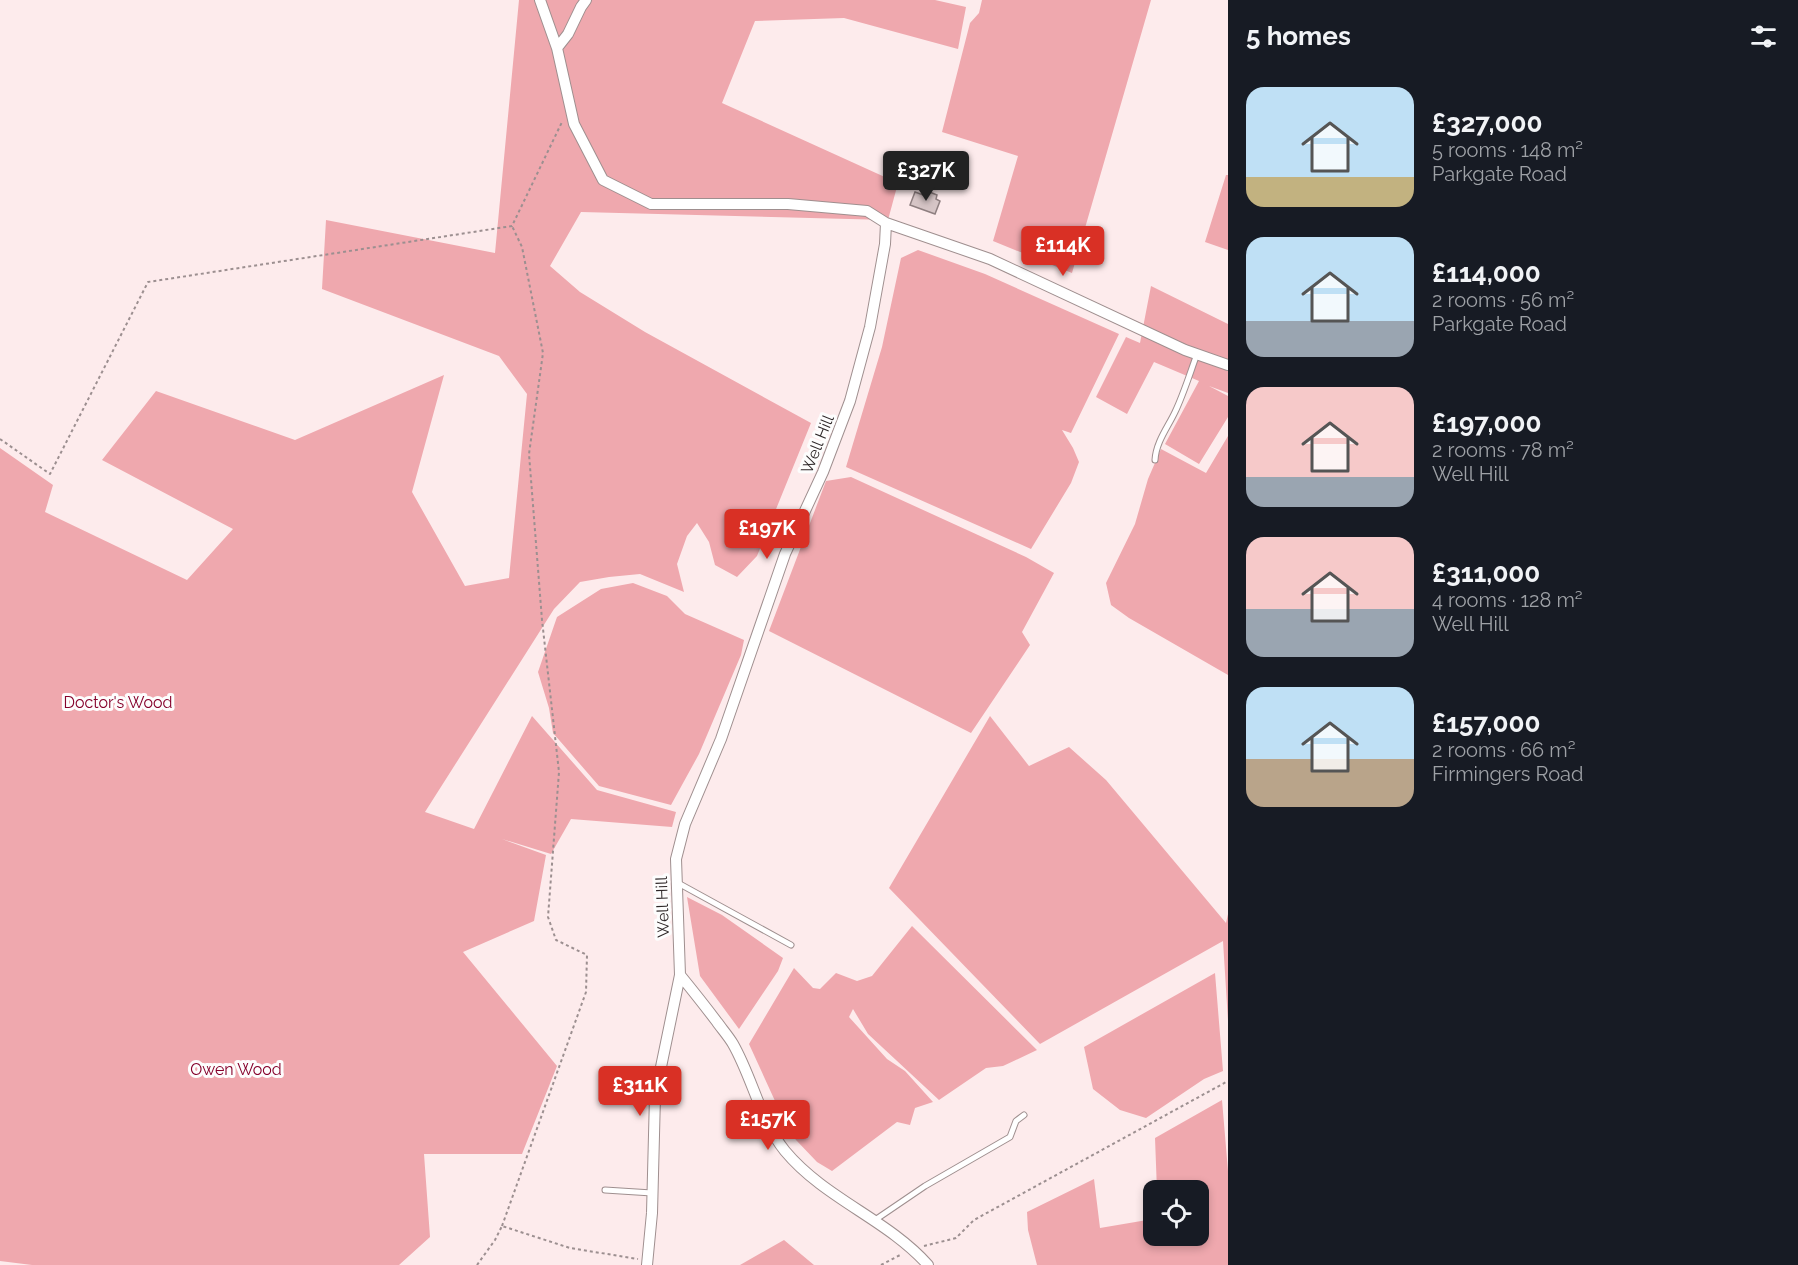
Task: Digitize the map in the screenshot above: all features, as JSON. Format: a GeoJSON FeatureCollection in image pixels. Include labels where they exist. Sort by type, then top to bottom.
{"type":"FeatureCollection","features":[{"type":"Feature","properties":{"kind":"street"},"geometry":{"type":"LineString","coordinates":[[540,0],[557,48],[574,124],[603,180],[651,204],[788,204],[867,211],[886,223],[990,259],[1185,350],[1228,364]]}},
{"type":"Feature","properties":{"kind":"street"},"geometry":{"type":"LineString","coordinates":[[557,48],[568,34],[586,0]]}},
{"type":"Feature","properties":{"kind":"street","name":"Well Hill"},"geometry":{"type":"LineString","coordinates":[[647,1262],[655,1096],[680,975],[676,859],[685,824],[721,739],[785,554],[823,472],[850,401],[870,327],[885,244],[886,223]]}},
{"type":"Feature","properties":{"kind":"street"},"geometry":{"type":"LineString","coordinates":[[680,975],[733,1044],[749,1077],[764,1117],[785,1150],[810,1176],[837,1198],[875,1220],[913,1248],[928,1265]]}},
{"type":"Feature","properties":{"kind":"lane"},"geometry":{"type":"LineString","coordinates":[[1155,460],[1155,452],[1176,411],[1197,354]]}},
{"type":"Feature","properties":{"kind":"lane"},"geometry":{"type":"LineString","coordinates":[[676,882],[791,945]]}},
{"type":"Feature","properties":{"kind":"lane"},"geometry":{"type":"LineString","coordinates":[[875,1220],[925,1186],[1010,1137],[1016,1120],[1024,1115]]}},
{"type":"Feature","properties":{"kind":"lane"},"geometry":{"type":"LineString","coordinates":[[605,1190],[652,1193]]}},
{"type":"Feature","properties":{"kind":"path"},"geometry":{"type":"LineString","coordinates":[[512,226],[570,106]]}},
{"type":"Feature","properties":{"kind":"path"},"geometry":{"type":"LineString","coordinates":[[0,439],[50,474],[148,282],[512,226]]}},
{"type":"Feature","properties":{"kind":"path"},"geometry":{"type":"LineString","coordinates":[[477,1265],[502,1226],[586,992],[587,955],[556,940],[549,916],[559,772],[542,620],[529,454],[543,353],[522,247],[512,226]]}},
{"type":"Feature","properties":{"kind":"path"},"geometry":{"type":"LineString","coordinates":[[881,1265],[913,1248],[956,1238],[974,1220],[1228,1081]]}},
{"type":"Feature","properties":{"kind":"path"},"geometry":{"type":"LineString","coordinates":[[502,1226],[570,1248],[647,1262]]}},
{"type":"Feature","properties":{"kind":"green space"},"geometry":{"type":"Polygon","coordinates":[[[519,0],[935,0],[966,7],[958,49],[844,18],[755,21],[722,103],[898,183],[888,220],[581,212],[550,266],[580,292],[645,332],[811,423],[757,556],[737,577],[715,565],[709,542],[697,523],[687,536],[677,564],[684,592],[640,574],[580,582],[554,609],[425,812],[474,829],[532,716],[597,790],[676,812],[672,827],[571,819],[551,854],[502,839],[546,855],[534,921],[463,952],[557,1066],[522,1154],[424,1154],[430,1237],[399,1265],[32,1265],[0,1261],[0,448],[53,485],[45,512],[187,580],[233,529],[102,460],[156,391],[295,440],[444,375],[412,492],[465,586],[509,578],[527,394],[499,356],[322,289],[326,220],[495,253],[519,0]]]}},
{"type":"Feature","properties":{"kind":"green space"},"geometry":{"type":"Polygon","coordinates":[[[982,0],[1151,0],[1072,273],[993,241],[1018,156],[942,132],[970,23],[979,13],[982,0]]]}},
{"type":"Feature","properties":{"kind":"green space"},"geometry":{"type":"Polygon","coordinates":[[[1226,175],[1228,175],[1228,250],[1205,242],[1226,175]]]}},
{"type":"Feature","properties":{"kind":"green space"},"geometry":{"type":"Polygon","coordinates":[[[918,250],[985,274],[1119,334],[1071,433],[1062,430],[1079,462],[1071,483],[1031,549],[846,467],[882,347],[901,258],[918,250]]]}},
{"type":"Feature","properties":{"kind":"green space"},"geometry":{"type":"Polygon","coordinates":[[[1151,286],[1228,324],[1228,393],[1209,386],[1228,396],[1228,417],[1199,464],[1165,444],[1199,381],[1154,362],[1127,414],[1096,397],[1126,337],[1140,343],[1151,286]]]}},
{"type":"Feature","properties":{"kind":"green space"},"geometry":{"type":"Polygon","coordinates":[[[1228,436],[1228,675],[1129,618],[1111,605],[1106,583],[1135,524],[1148,479],[1161,449],[1206,473],[1228,436]]]}},
{"type":"Feature","properties":{"kind":"green space"},"geometry":{"type":"Polygon","coordinates":[[[851,477],[1026,557],[1054,573],[1022,632],[1030,645],[971,733],[769,631],[826,481],[851,477]]]}},
{"type":"Feature","properties":{"kind":"green space"},"geometry":{"type":"Polygon","coordinates":[[[633,583],[667,596],[685,614],[744,640],[741,655],[699,754],[671,805],[599,786],[553,733],[549,708],[538,672],[557,617],[601,589],[633,583]]]}},
{"type":"Feature","properties":{"kind":"green space"},"geometry":{"type":"Polygon","coordinates":[[[990,716],[1029,766],[1069,747],[1106,780],[1226,923],[1228,914],[1228,1021],[1223,941],[1040,1044],[889,888],[990,716]]]}},
{"type":"Feature","properties":{"kind":"green space"},"geometry":{"type":"Polygon","coordinates":[[[687,897],[722,915],[783,958],[778,971],[739,1029],[700,976],[687,897]]]}},
{"type":"Feature","properties":{"kind":"green space"},"geometry":{"type":"Polygon","coordinates":[[[912,926],[1037,1050],[1003,1066],[986,1068],[939,1100],[868,1034],[853,1009],[849,1017],[887,1059],[905,1071],[933,1102],[915,1108],[910,1125],[897,1122],[832,1171],[817,1162],[796,1140],[786,1125],[749,1044],[794,968],[813,988],[820,989],[836,973],[857,981],[872,976],[912,926]]]}},
{"type":"Feature","properties":{"kind":"green space"},"geometry":{"type":"Polygon","coordinates":[[[1215,973],[1223,1071],[1204,1079],[1146,1118],[1120,1110],[1093,1089],[1084,1047],[1215,973]]]}},
{"type":"Feature","properties":{"kind":"green space"},"geometry":{"type":"Polygon","coordinates":[[[1222,1100],[1228,1171],[1228,1265],[1037,1265],[1028,1230],[1027,1212],[1094,1179],[1100,1228],[1143,1221],[1143,1246],[1209,1246],[1209,1180],[1157,1180],[1155,1138],[1222,1100]]]}},
{"type":"Feature","properties":{"kind":"green space"},"geometry":{"type":"Polygon","coordinates":[[[784,1240],[814,1265],[740,1265],[784,1240]]]}},
{"type":"Feature","properties":{"kind":"building"},"geometry":{"type":"Polygon","coordinates":[[[927,191],[937,195],[936,199],[940,201],[935,214],[910,205],[915,192],[926,196],[927,191]]]}},
{"type":"Feature","properties":{"kind":"park label","name":"Doctor's Wood"},"geometry":{"type":"Point","coordinates":[118,702]}},
{"type":"Feature","properties":{"kind":"park label","name":"Owen Wood"},"geometry":{"type":"Point","coordinates":[236,1069]}}]}
